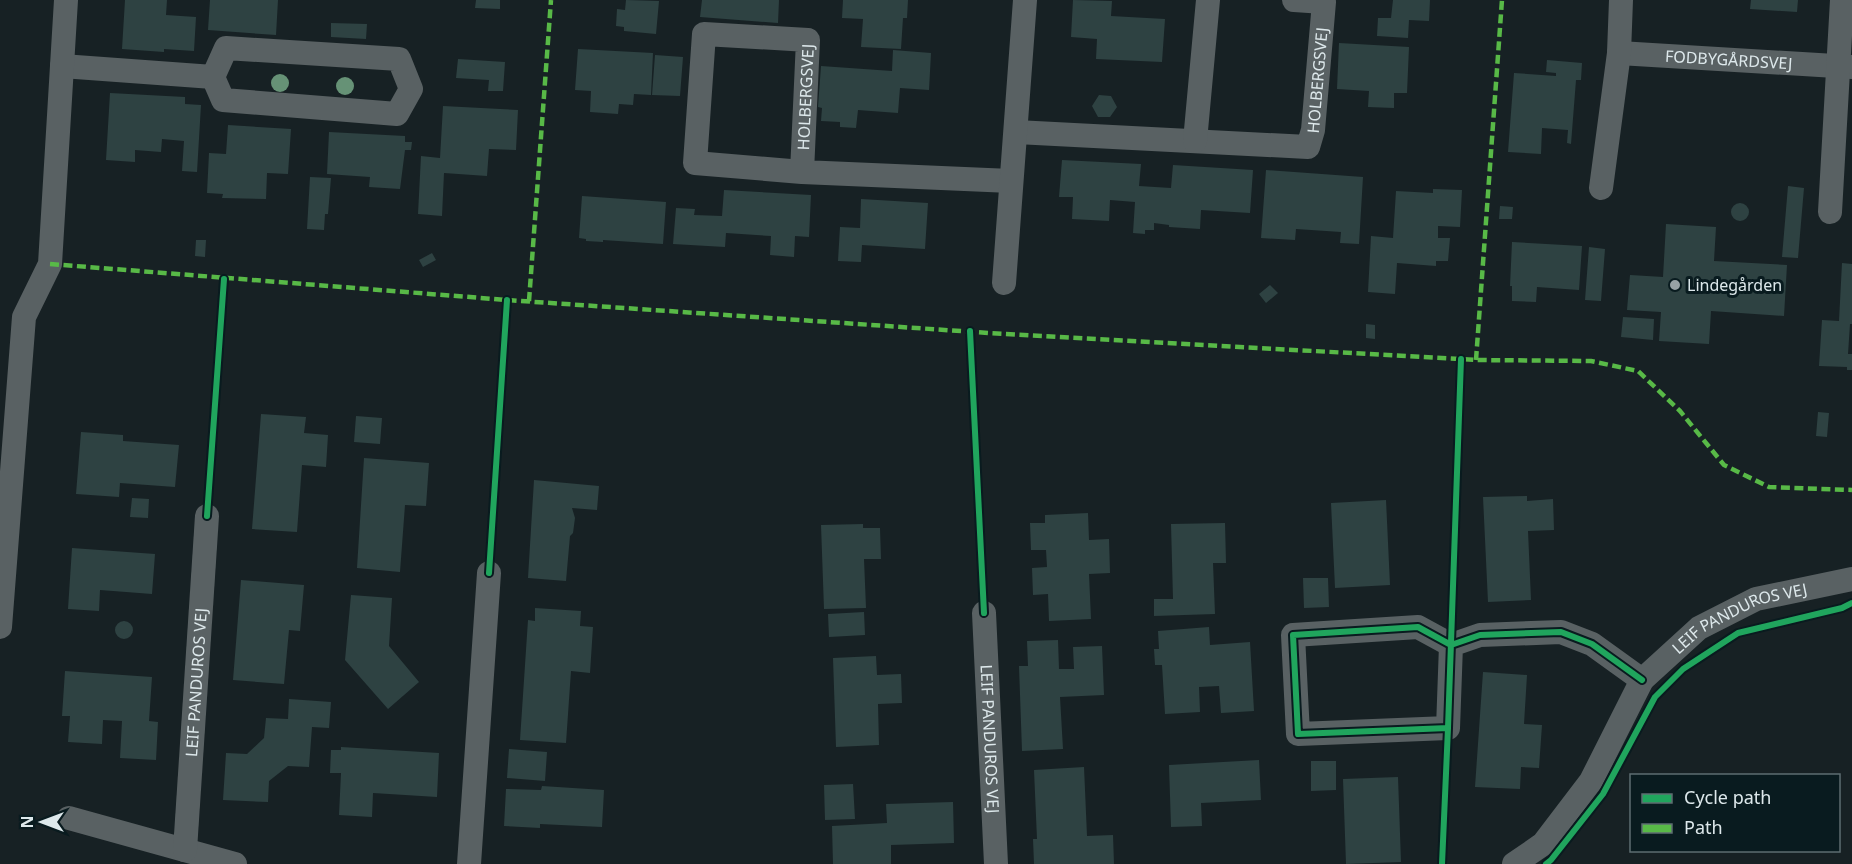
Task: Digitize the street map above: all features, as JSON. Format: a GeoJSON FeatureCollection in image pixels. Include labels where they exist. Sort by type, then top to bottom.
{"type":"FeatureCollection","features":[{"type":"Feature","properties":{"kind":"street"},"geometry":{"type":"LineString","coordinates":[[0,627],[4,535],[24,316],[50,264],[66,0]]}},
{"type":"Feature","properties":{"kind":"street"},"geometry":{"type":"LineString","coordinates":[[1004,283],[1025,0]]}},
{"type":"Feature","properties":{"kind":"street"},"geometry":{"type":"LineString","coordinates":[[1195,141],[1208,0]]}},
{"type":"Feature","properties":{"kind":"street","name":"HOLBERGSVEJ"},"geometry":{"type":"LineString","coordinates":[[1016,132],[1308,147],[1312,130],[1324,2],[1294,0]]}},
{"type":"Feature","properties":{"kind":"street"},"geometry":{"type":"LineString","coordinates":[[1600,188],[1619,53],[1621,0]]}},
{"type":"Feature","properties":{"kind":"street"},"geometry":{"type":"LineString","coordinates":[[1830,212],[1845,66],[1842,0]]}},
{"type":"Feature","properties":{"kind":"street","name":"HOLBERGSVEJ"},"geometry":{"type":"LineString","coordinates":[[802,172],[808,40],[704,34],[695,163],[802,172],[1011,181]]}},
{"type":"Feature","properties":{"kind":"street"},"geometry":{"type":"LineString","coordinates":[[226,48],[399,59],[411,88],[397,114],[223,100],[213,77],[226,48]]}},
{"type":"Feature","properties":{"kind":"street","name":"FODBYGÅRDSVEJ"},"geometry":{"type":"LineString","coordinates":[[1619,53],[1845,66]]}},
{"type":"Feature","properties":{"kind":"street"},"geometry":{"type":"LineString","coordinates":[[62,66],[213,77]]}},
{"type":"Feature","properties":{"kind":"street","name":"LEIF PANDUROS VEJ"},"geometry":{"type":"LineString","coordinates":[[185,850],[207,516]]}},
{"type":"Feature","properties":{"kind":"street"},"geometry":{"type":"LineString","coordinates":[[469,864],[489,573]]}},
{"type":"Feature","properties":{"kind":"street","name":"LEIF PANDUROS VEJ"},"geometry":{"type":"LineString","coordinates":[[1514,864],[1543,844],[1591,781],[1642,680],[1700,628],[1756,599],[1852,579]]}},
{"type":"Feature","properties":{"kind":"street","name":"LEIF PANDUROS VEJ"},"geometry":{"type":"LineString","coordinates":[[984,614],[996,864]]}},
{"type":"Feature","properties":{"kind":"street"},"geometry":{"type":"LineString","coordinates":[[1451,645],[1448,728],[1298,734],[1293,635],[1418,627],[1451,645],[1480,635],[1561,632],[1592,644],[1642,680]]}},
{"type":"Feature","properties":{"kind":"street"},"geometry":{"type":"LineString","coordinates":[[69,818],[235,864]]}},
{"type":"Feature","properties":{"kind":"building"},"geometry":{"type":"Polygon","coordinates":[[[125,0],[167,0],[166,15],[196,17],[194,51],[164,49],[164,52],[122,49],[125,0]]]}},
{"type":"Feature","properties":{"kind":"building"},"geometry":{"type":"Polygon","coordinates":[[[210,0],[278,0],[276,35],[208,30],[210,0]]]}},
{"type":"Feature","properties":{"kind":"building"},"geometry":{"type":"Polygon","coordinates":[[[476,0],[500,0],[500,9],[475,8],[476,0]]]}},
{"type":"Feature","properties":{"kind":"building"},"geometry":{"type":"Polygon","coordinates":[[[626,0],[659,1],[656,34],[624,31],[624,27],[616,26],[617,9],[625,10],[626,0]]]}},
{"type":"Feature","properties":{"kind":"building"},"geometry":{"type":"Polygon","coordinates":[[[702,0],[779,0],[778,23],[700,17],[702,0]]]}},
{"type":"Feature","properties":{"kind":"building"},"geometry":{"type":"Polygon","coordinates":[[[843,0],[908,0],[907,18],[903,18],[901,49],[861,47],[863,19],[842,18],[843,0]]]}},
{"type":"Feature","properties":{"kind":"building"},"geometry":{"type":"Polygon","coordinates":[[[1073,0],[1112,1],[1111,16],[1165,19],[1162,62],[1096,59],[1097,39],[1071,37],[1073,0]]]}},
{"type":"Feature","properties":{"kind":"building"},"geometry":{"type":"Polygon","coordinates":[[[1393,0],[1430,0],[1429,21],[1409,20],[1408,38],[1377,36],[1378,18],[1391,18],[1393,0]]]}},
{"type":"Feature","properties":{"kind":"building"},"geometry":{"type":"Polygon","coordinates":[[[1751,0],[1798,0],[1797,12],[1750,9],[1751,0]]]}},
{"type":"Feature","properties":{"kind":"building"},"geometry":{"type":"Polygon","coordinates":[[[331,23],[367,24],[366,39],[331,37],[331,23]]]}},
{"type":"Feature","properties":{"kind":"building"},"geometry":{"type":"Polygon","coordinates":[[[1339,43],[1409,47],[1407,93],[1394,93],[1394,108],[1368,107],[1369,91],[1337,89],[1339,43]]]}},
{"type":"Feature","properties":{"kind":"building"},"geometry":{"type":"Polygon","coordinates":[[[578,49],[653,53],[651,95],[634,94],[633,105],[619,104],[618,114],[590,112],[591,91],[575,90],[578,49]]]}},
{"type":"Feature","properties":{"kind":"building"},"geometry":{"type":"Polygon","coordinates":[[[893,50],[931,53],[929,90],[900,88],[898,113],[858,110],[856,128],[840,127],[840,122],[821,121],[822,108],[818,107],[821,66],[892,71],[893,50]]]}},
{"type":"Feature","properties":{"kind":"building"},"geometry":{"type":"Polygon","coordinates":[[[655,55],[683,57],[680,96],[652,95],[655,55]]]}},
{"type":"Feature","properties":{"kind":"building"},"geometry":{"type":"Polygon","coordinates":[[[458,59],[505,62],[503,91],[488,91],[489,80],[456,78],[458,59]]]}},
{"type":"Feature","properties":{"kind":"building"},"geometry":{"type":"Polygon","coordinates":[[[1547,60],[1582,63],[1581,80],[1576,80],[1571,144],[1567,143],[1568,130],[1542,128],[1541,154],[1508,152],[1514,73],[1556,76],[1556,73],[1546,72],[1547,60]]]}},
{"type":"Feature","properties":{"kind":"building"},"geometry":{"type":"Polygon","coordinates":[[[110,93],[185,97],[185,104],[201,105],[197,172],[182,171],[184,141],[162,139],[161,152],[135,150],[135,162],[106,160],[110,93]]]}},
{"type":"Feature","properties":{"kind":"building"},"geometry":{"type":"Polygon","coordinates":[[[1099,95],[1111,96],[1117,107],[1110,117],[1098,117],[1092,106],[1099,95]]]}},
{"type":"Feature","properties":{"kind":"building"},"geometry":{"type":"Polygon","coordinates":[[[443,106],[518,110],[516,150],[489,149],[487,176],[444,173],[442,216],[418,214],[421,156],[440,158],[443,106]]]}},
{"type":"Feature","properties":{"kind":"building"},"geometry":{"type":"Polygon","coordinates":[[[228,125],[291,129],[288,174],[267,173],[266,199],[222,198],[223,194],[207,193],[209,153],[226,154],[228,125]]]}},
{"type":"Feature","properties":{"kind":"building"},"geometry":{"type":"Polygon","coordinates":[[[329,132],[405,136],[405,142],[412,142],[411,150],[405,150],[400,189],[369,187],[370,177],[327,174],[329,132]]]}},
{"type":"Feature","properties":{"kind":"building"},"geometry":{"type":"Polygon","coordinates":[[[1062,160],[1141,164],[1139,186],[1171,188],[1173,165],[1253,170],[1250,213],[1201,210],[1200,229],[1169,227],[1169,225],[1154,223],[1154,230],[1145,230],[1145,234],[1133,233],[1135,202],[1110,200],[1109,221],[1072,219],[1073,197],[1059,197],[1062,160]]]}},
{"type":"Feature","properties":{"kind":"building"},"geometry":{"type":"Polygon","coordinates":[[[1266,170],[1363,177],[1359,244],[1340,243],[1341,232],[1296,229],[1295,240],[1261,238],[1266,170]]]}},
{"type":"Feature","properties":{"kind":"building"},"geometry":{"type":"Polygon","coordinates":[[[310,177],[331,178],[328,214],[325,214],[324,230],[307,229],[310,177]]]}},
{"type":"Feature","properties":{"kind":"building"},"geometry":{"type":"Polygon","coordinates":[[[1788,186],[1804,188],[1798,258],[1782,257],[1788,186]]]}},
{"type":"Feature","properties":{"kind":"building"},"geometry":{"type":"Polygon","coordinates":[[[1433,189],[1462,190],[1460,227],[1438,226],[1438,238],[1450,238],[1448,261],[1436,261],[1436,266],[1397,263],[1395,294],[1368,292],[1371,236],[1393,238],[1396,191],[1433,193],[1433,189]]]}},
{"type":"Feature","properties":{"kind":"building"},"geometry":{"type":"Polygon","coordinates":[[[724,190],[811,195],[809,237],[795,236],[794,257],[770,255],[771,236],[726,233],[725,247],[673,244],[676,208],[695,209],[694,215],[722,216],[724,190]]]}},
{"type":"Feature","properties":{"kind":"building"},"geometry":{"type":"Polygon","coordinates":[[[582,196],[666,202],[663,244],[586,241],[586,239],[579,238],[582,196]]]}},
{"type":"Feature","properties":{"kind":"building"},"geometry":{"type":"Polygon","coordinates":[[[861,199],[928,203],[925,249],[862,245],[861,262],[838,261],[840,227],[860,228],[861,199]]]}},
{"type":"Feature","properties":{"kind":"building"},"geometry":{"type":"Polygon","coordinates":[[[1736,203],[1744,203],[1749,208],[1747,219],[1736,221],[1731,216],[1731,208],[1736,203]]]}},
{"type":"Feature","properties":{"kind":"building"},"geometry":{"type":"Polygon","coordinates":[[[1500,206],[1513,207],[1512,219],[1499,219],[1500,206]]]}},
{"type":"Feature","properties":{"kind":"building"},"geometry":{"type":"Polygon","coordinates":[[[1666,224],[1716,227],[1714,261],[1787,265],[1784,316],[1711,311],[1709,344],[1659,341],[1661,312],[1627,310],[1630,275],[1663,277],[1666,224]]]}},
{"type":"Feature","properties":{"kind":"building"},"geometry":{"type":"Polygon","coordinates":[[[196,240],[206,240],[205,257],[195,256],[196,240]]]}},
{"type":"Feature","properties":{"kind":"building"},"geometry":{"type":"Polygon","coordinates":[[[1512,242],[1582,246],[1579,290],[1537,287],[1536,302],[1512,301],[1512,286],[1510,286],[1512,242]]]}},
{"type":"Feature","properties":{"kind":"building"},"geometry":{"type":"Polygon","coordinates":[[[1589,247],[1605,249],[1601,301],[1585,300],[1589,247]]]}},
{"type":"Feature","properties":{"kind":"building"},"geometry":{"type":"Polygon","coordinates":[[[432,253],[436,260],[423,267],[419,260],[432,253]]]}},
{"type":"Feature","properties":{"kind":"building"},"geometry":{"type":"Polygon","coordinates":[[[1842,263],[1852,264],[1852,324],[1850,324],[1848,354],[1852,354],[1852,370],[1847,370],[1847,367],[1819,366],[1822,320],[1839,321],[1842,263]]]}},
{"type":"Feature","properties":{"kind":"building"},"geometry":{"type":"Polygon","coordinates":[[[1270,285],[1278,293],[1266,303],[1259,294],[1270,285]]]}},
{"type":"Feature","properties":{"kind":"building"},"geometry":{"type":"Polygon","coordinates":[[[1623,317],[1654,319],[1653,340],[1621,337],[1623,317]]]}},
{"type":"Feature","properties":{"kind":"building"},"geometry":{"type":"Polygon","coordinates":[[[1366,324],[1375,325],[1375,339],[1366,338],[1366,324]]]}},
{"type":"Feature","properties":{"kind":"building"},"geometry":{"type":"Polygon","coordinates":[[[1818,412],[1829,413],[1827,437],[1816,436],[1818,412]]]}},
{"type":"Feature","properties":{"kind":"building"},"geometry":{"type":"Polygon","coordinates":[[[261,414],[306,417],[304,433],[328,435],[326,467],[302,465],[297,532],[252,529],[261,414]]]}},
{"type":"Feature","properties":{"kind":"building"},"geometry":{"type":"Polygon","coordinates":[[[356,416],[382,418],[380,444],[354,442],[356,416]]]}},
{"type":"Feature","properties":{"kind":"building"},"geometry":{"type":"Polygon","coordinates":[[[81,432],[123,435],[123,441],[179,445],[175,487],[120,483],[119,497],[76,494],[81,432]]]}},
{"type":"Feature","properties":{"kind":"building"},"geometry":{"type":"Polygon","coordinates":[[[364,458],[429,463],[426,506],[405,505],[400,572],[357,568],[364,458]]]}},
{"type":"Feature","properties":{"kind":"building"},"geometry":{"type":"Polygon","coordinates":[[[534,480],[599,486],[597,510],[572,508],[575,518],[573,533],[570,536],[566,581],[528,578],[534,480]]]}},
{"type":"Feature","properties":{"kind":"building"},"geometry":{"type":"Polygon","coordinates":[[[1527,496],[1527,501],[1553,499],[1554,530],[1528,531],[1531,600],[1488,602],[1483,497],[1527,496]]]}},
{"type":"Feature","properties":{"kind":"building"},"geometry":{"type":"Polygon","coordinates":[[[132,498],[149,499],[148,518],[130,517],[132,498]]]}},
{"type":"Feature","properties":{"kind":"building"},"geometry":{"type":"Polygon","coordinates":[[[1386,500],[1390,585],[1335,588],[1331,503],[1386,500]]]}},
{"type":"Feature","properties":{"kind":"building"},"geometry":{"type":"Polygon","coordinates":[[[1088,513],[1089,540],[1109,539],[1110,573],[1089,574],[1091,619],[1049,621],[1048,594],[1033,595],[1032,568],[1047,567],[1046,550],[1031,550],[1030,523],[1045,523],[1045,515],[1088,513]]]}},
{"type":"Feature","properties":{"kind":"building"},"geometry":{"type":"Polygon","coordinates":[[[1225,523],[1226,563],[1213,563],[1215,614],[1154,616],[1154,599],[1173,599],[1171,524],[1225,523]]]}},
{"type":"Feature","properties":{"kind":"building"},"geometry":{"type":"Polygon","coordinates":[[[863,524],[863,528],[880,528],[881,559],[864,559],[866,608],[824,609],[821,525],[863,524]]]}},
{"type":"Feature","properties":{"kind":"building"},"geometry":{"type":"Polygon","coordinates":[[[72,548],[155,554],[152,594],[100,590],[99,611],[68,609],[72,548]]]}},
{"type":"Feature","properties":{"kind":"building"},"geometry":{"type":"Polygon","coordinates":[[[1303,578],[1328,578],[1329,607],[1304,608],[1303,578]]]}},
{"type":"Feature","properties":{"kind":"building"},"geometry":{"type":"Polygon","coordinates":[[[241,580],[304,585],[300,631],[289,630],[284,684],[233,680],[241,580]]]}},
{"type":"Feature","properties":{"kind":"building"},"geometry":{"type":"Polygon","coordinates":[[[351,595],[392,598],[389,646],[419,682],[388,709],[345,660],[351,595]]]}},
{"type":"Feature","properties":{"kind":"building"},"geometry":{"type":"Polygon","coordinates":[[[535,608],[581,611],[580,626],[593,627],[590,673],[571,671],[566,743],[520,740],[528,620],[535,621],[535,608]]]}},
{"type":"Feature","properties":{"kind":"building"},"geometry":{"type":"Polygon","coordinates":[[[864,612],[865,635],[829,637],[828,614],[864,612]]]}},
{"type":"Feature","properties":{"kind":"building"},"geometry":{"type":"Polygon","coordinates":[[[124,621],[130,624],[133,630],[130,636],[124,639],[118,636],[115,630],[118,624],[124,621]]]}},
{"type":"Feature","properties":{"kind":"building"},"geometry":{"type":"Polygon","coordinates":[[[1209,627],[1210,645],[1250,642],[1254,711],[1221,713],[1219,686],[1199,687],[1200,712],[1165,714],[1162,665],[1155,665],[1154,649],[1159,649],[1158,631],[1209,627]]]}},
{"type":"Feature","properties":{"kind":"building"},"geometry":{"type":"Polygon","coordinates":[[[1058,640],[1059,669],[1074,669],[1073,647],[1102,646],[1104,695],[1060,697],[1063,749],[1022,751],[1019,666],[1028,666],[1027,641],[1058,640]]]}},
{"type":"Feature","properties":{"kind":"building"},"geometry":{"type":"Polygon","coordinates":[[[876,656],[877,675],[901,674],[902,703],[878,704],[879,745],[836,747],[833,658],[876,656]]]}},
{"type":"Feature","properties":{"kind":"building"},"geometry":{"type":"Polygon","coordinates":[[[65,671],[152,677],[149,721],[158,722],[156,760],[120,758],[122,721],[103,720],[102,744],[68,742],[70,716],[62,716],[65,671]]]}},
{"type":"Feature","properties":{"kind":"building"},"geometry":{"type":"Polygon","coordinates":[[[1483,672],[1527,675],[1524,724],[1542,725],[1539,768],[1521,767],[1520,789],[1475,787],[1483,672]]]}},
{"type":"Feature","properties":{"kind":"building"},"geometry":{"type":"Polygon","coordinates":[[[289,699],[331,702],[329,728],[312,727],[309,767],[288,766],[269,781],[268,802],[223,800],[226,753],[247,754],[264,738],[266,718],[288,719],[289,699]]]}},
{"type":"Feature","properties":{"kind":"building"},"geometry":{"type":"Polygon","coordinates":[[[341,747],[439,753],[437,797],[373,793],[372,817],[339,815],[341,773],[330,773],[331,750],[341,750],[341,747]]]}},
{"type":"Feature","properties":{"kind":"building"},"geometry":{"type":"Polygon","coordinates":[[[509,749],[547,752],[545,781],[507,778],[509,749]]]}},
{"type":"Feature","properties":{"kind":"building"},"geometry":{"type":"Polygon","coordinates":[[[1259,760],[1261,800],[1201,803],[1202,826],[1171,827],[1169,765],[1259,760]]]}},
{"type":"Feature","properties":{"kind":"building"},"geometry":{"type":"Polygon","coordinates":[[[1311,761],[1336,761],[1336,790],[1311,791],[1311,761]]]}},
{"type":"Feature","properties":{"kind":"building"},"geometry":{"type":"Polygon","coordinates":[[[1084,767],[1087,836],[1113,835],[1114,864],[1034,864],[1033,839],[1037,839],[1034,770],[1084,767]]]}},
{"type":"Feature","properties":{"kind":"building"},"geometry":{"type":"Polygon","coordinates":[[[1398,777],[1401,862],[1346,864],[1343,779],[1398,777]]]}},
{"type":"Feature","properties":{"kind":"building"},"geometry":{"type":"Polygon","coordinates":[[[853,784],[855,819],[825,820],[824,785],[853,784]]]}},
{"type":"Feature","properties":{"kind":"building"},"geometry":{"type":"Polygon","coordinates":[[[542,786],[604,790],[602,827],[540,824],[540,828],[504,826],[506,789],[541,790],[542,786]]]}},
{"type":"Feature","properties":{"kind":"building"},"geometry":{"type":"Polygon","coordinates":[[[953,802],[954,843],[891,845],[891,864],[833,864],[832,826],[887,823],[886,804],[953,802]]]}},
{"type":"Feature","properties":{"kind":"marked path"},"geometry":{"type":"LineString","coordinates":[[529,301],[551,0]]}},
{"type":"Feature","properties":{"kind":"marked path"},"geometry":{"type":"LineString","coordinates":[[1476,360],[1502,0]]}},
{"type":"Feature","properties":{"kind":"marked path"},"geometry":{"type":"LineString","coordinates":[[50,264],[507,300],[989,333],[1476,360],[1591,361],[1638,371],[1680,411],[1724,465],[1769,487],[1852,490]]}},
{"type":"Feature","properties":{"kind":"cycle path"},"geometry":{"type":"LineString","coordinates":[[207,516],[224,279]]}},
{"type":"Feature","properties":{"kind":"cycle path"},"geometry":{"type":"LineString","coordinates":[[489,573],[507,300]]}},
{"type":"Feature","properties":{"kind":"cycle path"},"geometry":{"type":"LineString","coordinates":[[970,331],[984,613]]}},
{"type":"Feature","properties":{"kind":"cycle path"},"geometry":{"type":"LineString","coordinates":[[1461,359],[1448,728],[1298,734],[1293,635],[1418,627],[1451,645],[1480,635],[1561,632],[1592,644],[1642,680]]}},
{"type":"Feature","properties":{"kind":"cycle path"},"geometry":{"type":"LineString","coordinates":[[1546,864],[1603,794],[1655,697],[1683,669],[1738,633],[1842,608],[1852,603]]}},
{"type":"Feature","properties":{"kind":"cycle path"},"geometry":{"type":"LineString","coordinates":[[1442,864],[1448,728]]}},
{"type":"Feature","properties":{"kind":"place","name":"Lindegården"},"geometry":{"type":"Point","coordinates":[1675,285]}}]}
